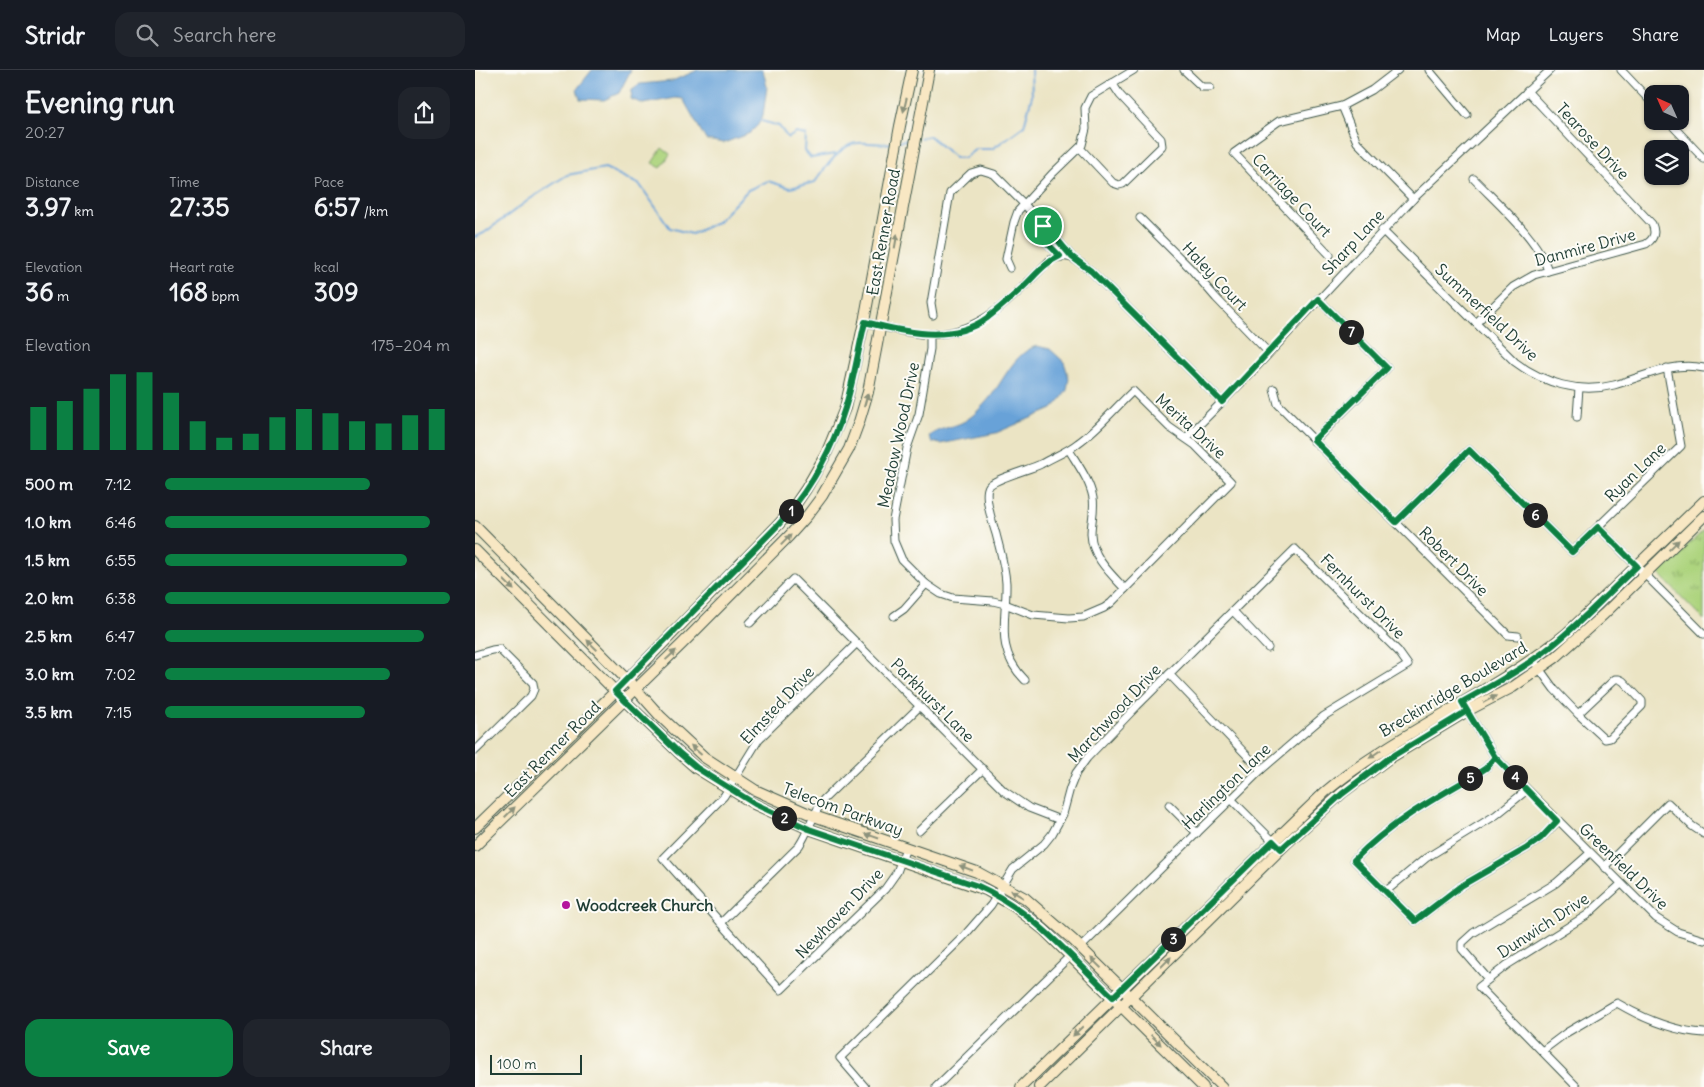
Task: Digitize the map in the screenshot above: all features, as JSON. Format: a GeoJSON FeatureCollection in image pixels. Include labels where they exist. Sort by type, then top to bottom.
{"type":"FeatureCollection","features":[{"type":"Feature","properties":{"kind":"street","name":"East Renner Road"},"geometry":{"type":"LineString","coordinates":[[475,828],[627,680],[779,524],[806,489],[826,454],[845,408],[865,322],[900,126],[912,70]]}},
{"type":"Feature","properties":{"kind":"street","name":"East Renner Road"},"geometry":{"type":"LineString","coordinates":[[475,846],[789,536],[822,496],[849,448],[868,392],[929,70]]}},
{"type":"Feature","properties":{"kind":"street"},"geometry":{"type":"LineString","coordinates":[[1010,268],[1006,259],[1018,211],[1052,174],[1080,148],[1085,135],[1085,112],[1089,100],[1096,92],[1134,70]]}},
{"type":"Feature","properties":{"kind":"street"},"geometry":{"type":"LineString","coordinates":[[1184,70],[1201,87],[1210,87]]}},
{"type":"Feature","properties":{"kind":"street"},"geometry":{"type":"LineString","coordinates":[[1398,70],[1372,90],[1341,106],[1357,142],[1413,199]]}},
{"type":"Feature","properties":{"kind":"street"},"geometry":{"type":"LineString","coordinates":[[1429,70],[1467,115]]}},
{"type":"Feature","properties":{"kind":"street","name":"Sharp Lane"},"geometry":{"type":"LineString","coordinates":[[1186,438],[1269,353],[1382,230],[1550,70]]}},
{"type":"Feature","properties":{"kind":"street"},"geometry":{"type":"LineString","coordinates":[[1621,70],[1644,94]]}},
{"type":"Feature","properties":{"kind":"street"},"geometry":{"type":"LineString","coordinates":[[1080,148],[1113,183],[1119,185],[1123,184],[1160,149],[1161,139],[1120,96],[1112,82]]}},
{"type":"Feature","properties":{"kind":"street"},"geometry":{"type":"LineString","coordinates":[[910,84],[926,88]]}},
{"type":"Feature","properties":{"kind":"street","name":"Tearose Drive"},"geometry":{"type":"LineString","coordinates":[[1527,91],[1652,224],[1654,235]]}},
{"type":"Feature","properties":{"kind":"street","name":"Carriage Court"},"geometry":{"type":"LineString","coordinates":[[1330,255],[1234,153],[1279,121],[1341,106]]}},
{"type":"Feature","properties":{"kind":"street"},"geometry":{"type":"LineString","coordinates":[[1677,130],[1704,160]]}},
{"type":"Feature","properties":{"kind":"street"},"geometry":{"type":"LineString","coordinates":[[933,315],[931,303],[950,193],[971,173],[981,170],[989,172],[994,174],[1024,204],[1072,257],[1091,271],[1222,402]]}},
{"type":"Feature","properties":{"kind":"street"},"geometry":{"type":"LineString","coordinates":[[1474,179],[1535,244],[1546,262],[1548,271]]}},
{"type":"Feature","properties":{"kind":"street","name":"Haley Court"},"geometry":{"type":"LineString","coordinates":[[1140,218],[1191,269],[1269,353]]}},
{"type":"Feature","properties":{"kind":"street"},"geometry":{"type":"LineString","coordinates":[[1043,226],[1042,238],[1060,256]]}},
{"type":"Feature","properties":{"kind":"street","name":"Summerfield Drive"},"geometry":{"type":"LineString","coordinates":[[1382,230],[1523,368],[1549,382],[1579,388],[1613,385],[1667,368],[1686,366],[1704,368]]}},
{"type":"Feature","properties":{"kind":"street","name":"Danmire Drive"},"geometry":{"type":"LineString","coordinates":[[1476,323],[1513,287],[1534,274],[1646,244],[1651,241],[1654,235]]}},
{"type":"Feature","properties":{"kind":"street"},"geometry":{"type":"LineString","coordinates":[[865,322],[921,334],[955,331],[986,319],[1023,287],[1050,260],[1060,256],[1072,257]]}},
{"type":"Feature","properties":{"kind":"street"},"geometry":{"type":"LineString","coordinates":[[1314,440],[1387,368],[1318,299]]}},
{"type":"Feature","properties":{"kind":"street","name":"Meadow Wood Drive"},"geometry":{"type":"LineString","coordinates":[[930,334],[930,349],[919,414],[907,448],[893,532],[894,542],[902,560],[926,584],[941,594],[953,598],[993,601],[1033,615],[1069,618],[1083,617],[1104,608],[1125,589],[1231,482]]}},
{"type":"Feature","properties":{"kind":"street","name":"Ryan Lane"},"geometry":{"type":"LineString","coordinates":[[1396,522],[1469,450],[1572,552],[1681,446],[1667,368]]}},
{"type":"Feature","properties":{"kind":"street"},"geometry":{"type":"LineString","coordinates":[[1577,417],[1579,388]]}},
{"type":"Feature","properties":{"kind":"street","name":"Robert Drive"},"geometry":{"type":"LineString","coordinates":[[1274,389],[1278,404],[1508,635],[1518,636]]}},
{"type":"Feature","properties":{"kind":"street","name":"Merita Drive"},"geometry":{"type":"LineString","coordinates":[[1069,450],[1093,430],[1133,391],[1169,427],[1186,438],[1231,482]]}},
{"type":"Feature","properties":{"kind":"street"},"geometry":{"type":"LineString","coordinates":[[1025,680],[1013,666],[1003,632],[1006,584],[987,490],[993,482],[1037,466],[1069,450],[1086,478],[1093,498],[1091,535],[1099,558],[1105,568],[1125,589]]}},
{"type":"Feature","properties":{"kind":"street","name":"Breckinridge Boulevard"},"geometry":{"type":"LineString","coordinates":[[1021,1087],[1273,841],[1343,777],[1381,750],[1464,707],[1513,687],[1572,645],[1704,501]]}},
{"type":"Feature","properties":{"kind":"street","name":"Breckinridge Boulevard"},"geometry":{"type":"LineString","coordinates":[[1039,1087],[1281,849],[1330,804],[1388,759],[1533,660],[1704,516]]}},
{"type":"Feature","properties":{"kind":"street","name":"Telecom Parkway"},"geometry":{"type":"LineString","coordinates":[[475,526],[635,688],[659,715],[698,751],[735,778],[770,798],[814,816],[961,866],[1025,898],[1055,922],[1222,1087]]}},
{"type":"Feature","properties":{"kind":"street"},"geometry":{"type":"LineString","coordinates":[[1598,527],[1704,634]]}},
{"type":"Feature","properties":{"kind":"street","name":"Marchwood Drive"},"geometry":{"type":"LineString","coordinates":[[865,1087],[840,1058],[964,936],[984,914],[1013,868],[1043,844],[1052,834],[1060,820],[1076,773],[1101,742],[1295,549]]}},
{"type":"Feature","properties":{"kind":"street","name":"Fernhurst Drive"},"geometry":{"type":"LineString","coordinates":[[1295,549],[1399,652],[1408,665]]}},
{"type":"Feature","properties":{"kind":"street","name":"Telecom Parkway"},"geometry":{"type":"LineString","coordinates":[[475,550],[624,700],[697,768],[755,804],[809,829],[978,886],[1015,907],[1044,930],[1203,1087]]}},
{"type":"Feature","properties":{"kind":"street","name":"Parkhurst Lane"},"geometry":{"type":"LineString","coordinates":[[749,623],[793,579],[1004,791],[1018,802],[1060,820]]}},
{"type":"Feature","properties":{"kind":"street"},"geometry":{"type":"LineString","coordinates":[[894,616],[904,609],[926,584]]}},
{"type":"Feature","properties":{"kind":"street"},"geometry":{"type":"LineString","coordinates":[[1233,611],[1268,648]]}},
{"type":"Feature","properties":{"kind":"street","name":"Elmsted Drive"},"geometry":{"type":"LineString","coordinates":[[721,923],[663,858],[724,796],[759,739],[857,643]]}},
{"type":"Feature","properties":{"kind":"street"},"geometry":{"type":"LineString","coordinates":[[475,655],[499,650],[533,683],[534,689],[531,696],[475,751]]}},
{"type":"Feature","properties":{"kind":"street"},"geometry":{"type":"LineString","coordinates":[[1533,660],[1554,689],[1578,714],[1605,739],[1610,738],[1640,709],[1642,701],[1623,681],[1615,679],[1578,714]]}},
{"type":"Feature","properties":{"kind":"street","name":"Harlington Lane"},"geometry":{"type":"LineString","coordinates":[[1080,948],[1261,770],[1325,716],[1408,665]]}},
{"type":"Feature","properties":{"kind":"street"},"geometry":{"type":"LineString","coordinates":[[1169,674],[1261,770]]}},
{"type":"Feature","properties":{"kind":"street"},"geometry":{"type":"LineString","coordinates":[[721,923],[799,846],[823,800],[920,706]]}},
{"type":"Feature","properties":{"kind":"street","name":"Greenfield Drive"},"geometry":{"type":"LineString","coordinates":[[1464,707],[1495,757],[1656,918],[1670,928],[1704,940]]}},
{"type":"Feature","properties":{"kind":"street"},"geometry":{"type":"LineString","coordinates":[[1495,757],[1486,768],[1477,774],[1397,822],[1354,860],[1415,921],[1461,886],[1527,848],[1541,838],[1557,821]]}},
{"type":"Feature","properties":{"kind":"street"},"geometry":{"type":"LineString","coordinates":[[919,831],[983,769]]}},
{"type":"Feature","properties":{"kind":"street"},"geometry":{"type":"LineString","coordinates":[[1385,892],[1426,858],[1508,806],[1527,790]]}},
{"type":"Feature","properties":{"kind":"street"},"geometry":{"type":"LineString","coordinates":[[1231,799],[1281,849]]}},
{"type":"Feature","properties":{"kind":"street"},"geometry":{"type":"LineString","coordinates":[[1604,867],[1668,803],[1692,826],[1704,834]]}},
{"type":"Feature","properties":{"kind":"street"},"geometry":{"type":"LineString","coordinates":[[1169,804],[1197,833]]}},
{"type":"Feature","properties":{"kind":"street","name":"Newhaven Drive"},"geometry":{"type":"LineString","coordinates":[[721,923],[781,990],[885,889],[897,872],[906,848]]}},
{"type":"Feature","properties":{"kind":"street"},"geometry":{"type":"LineString","coordinates":[[1488,979],[1463,949],[1462,943],[1480,929],[1556,884],[1590,853]]}},
{"type":"Feature","properties":{"kind":"street","name":"Dunwich Drive"},"geometry":{"type":"LineString","coordinates":[[1542,1051],[1479,987],[1507,965],[1587,916],[1621,884]]}},
{"type":"Feature","properties":{"kind":"street"},"geometry":{"type":"LineString","coordinates":[[936,1087],[1070,956]]}},
{"type":"Feature","properties":{"kind":"street"},"geometry":{"type":"LineString","coordinates":[[1577,1087],[1542,1051],[1567,1033],[1617,1003],[1652,1021],[1678,1030],[1704,1033]]}},
{"type":"Feature","properties":{"kind":"green space"},"geometry":{"type":"Polygon","coordinates":[[[662,148],[670,154],[661,168],[652,163],[662,148]]]}},
{"type":"Feature","properties":{"kind":"green space"},"geometry":{"type":"Polygon","coordinates":[[[1704,530],[1704,620],[1658,573],[1704,530]]]}},
{"type":"Feature","properties":{"kind":"water"},"geometry":{"type":"Polygon","coordinates":[[[592,70],[631,70],[619,93],[604,100],[580,99],[577,89],[592,70]]]}},
{"type":"Feature","properties":{"kind":"water"},"geometry":{"type":"Polygon","coordinates":[[[698,70],[763,70],[767,87],[763,115],[758,125],[750,133],[724,143],[706,140],[683,99],[676,98],[643,104],[631,99],[632,89],[640,84],[672,81],[698,70]]]}},
{"type":"Feature","properties":{"kind":"water"},"geometry":{"type":"Polygon","coordinates":[[[1037,346],[1050,349],[1064,362],[1069,378],[1067,390],[1052,409],[996,433],[940,444],[932,442],[929,436],[933,433],[961,423],[983,406],[1021,355],[1037,346]]]}},
{"type":"Feature","properties":{"kind":"waterway"},"geometry":{"type":"LineString","coordinates":[[920,138],[930,136],[955,158],[964,158],[976,149],[992,149],[1024,126],[1032,96],[1031,70]]}},
{"type":"Feature","properties":{"kind":"waterway"},"geometry":{"type":"LineString","coordinates":[[758,120],[779,126],[788,138],[796,133],[806,135],[805,151],[811,158],[835,154]]}},
{"type":"Feature","properties":{"kind":"waterway"},"geometry":{"type":"LineString","coordinates":[[900,141],[913,139]]}},
{"type":"Feature","properties":{"kind":"waterway"},"geometry":{"type":"LineString","coordinates":[[475,237],[484,233],[530,199],[567,175],[605,168],[640,185],[670,228],[692,234],[717,222],[748,190],[768,181],[790,188],[815,182],[833,158],[845,147],[858,143],[893,143]]}},
{"type":"Feature","properties":{"kind":"place","name":"Woodcreek Church"},"geometry":{"type":"Point","coordinates":[566,905]}},
{"type":"Feature","properties":{"kind":"route"},"geometry":{"type":"LineString","coordinates":[[1043,226],[1042,238],[1060,256],[1050,260],[1023,287],[986,319],[968,327],[939,334],[921,334],[865,322],[845,408],[826,454],[806,489],[779,524],[615,691],[697,768],[755,804],[809,829],[978,886],[1015,907],[1044,930],[1113,997],[1273,841],[1281,849],[1318,814],[1388,759],[1467,711],[1495,757],[1557,821],[1541,838],[1461,886],[1415,921],[1354,860],[1397,822],[1477,774],[1486,768],[1495,757],[1462,702],[1509,676],[1543,653],[1566,634],[1637,566],[1598,527],[1572,552],[1469,450],[1396,522],[1314,440],[1387,368],[1318,299],[1222,402],[1091,271],[1072,257],[1050,231],[1043,226]]}}]}
